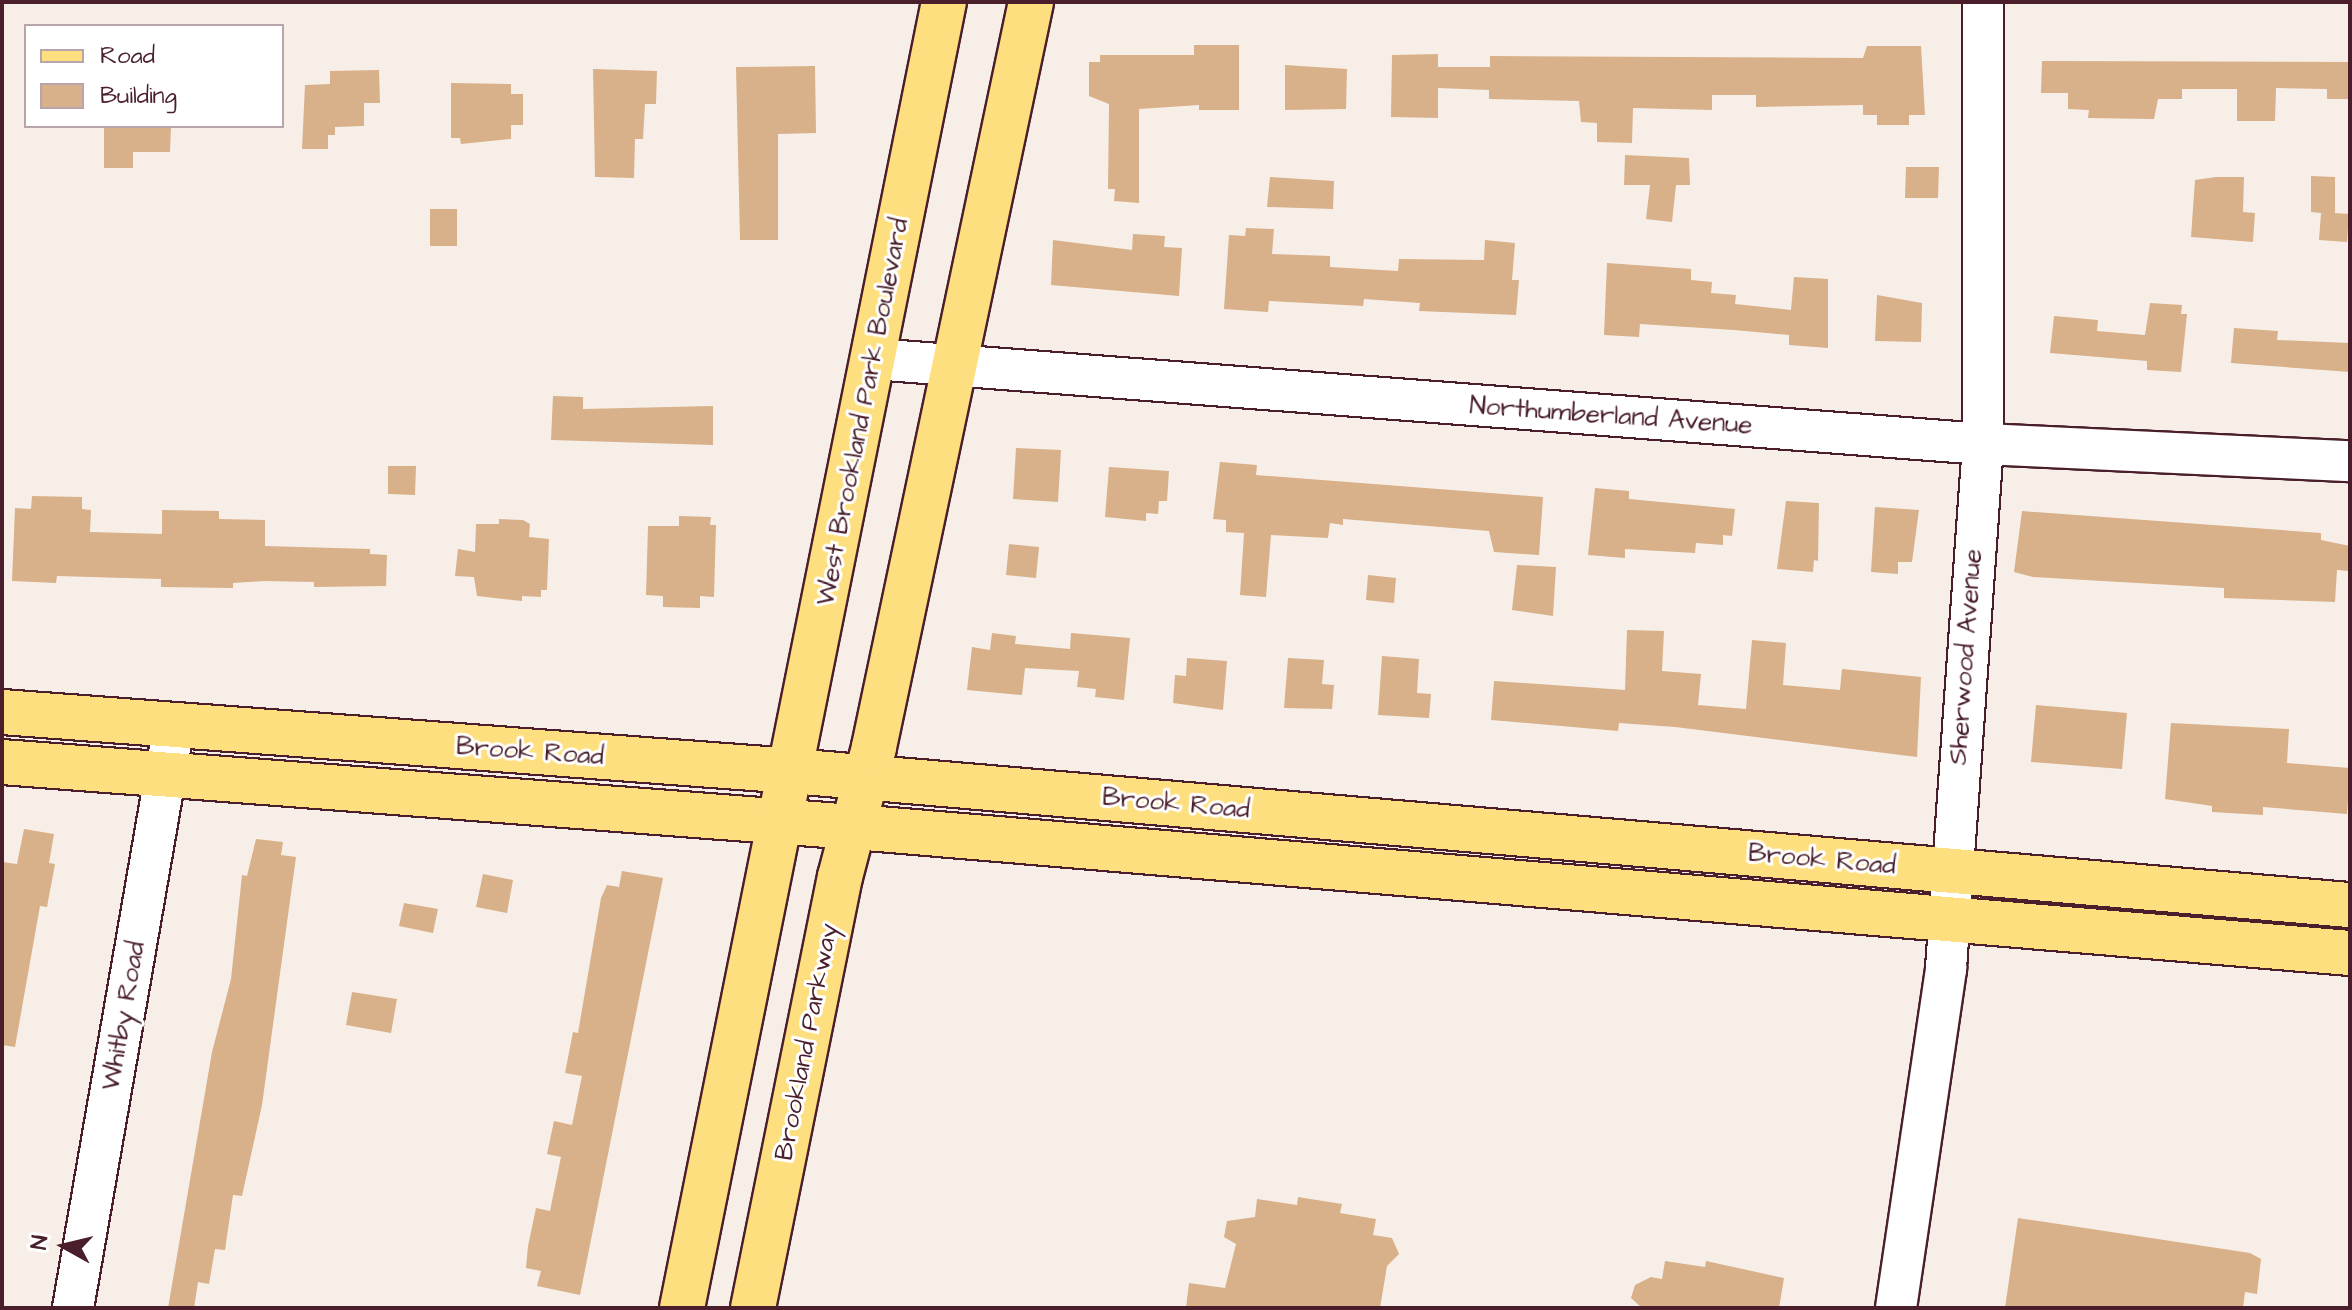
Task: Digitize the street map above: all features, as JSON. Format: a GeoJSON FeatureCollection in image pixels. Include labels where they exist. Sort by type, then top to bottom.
{"type":"FeatureCollection","features":[{"type":"Feature","properties":{"kind":"main road","name":"West Brookland Park Boulevard"},"geometry":{"type":"LineString","coordinates":[[782,821],[944,2]]}},
{"type":"Feature","properties":{"kind":"main road"},"geometry":{"type":"LineString","coordinates":[[867,778],[1031,2]]}},
{"type":"Feature","properties":{"kind":"main road","name":"Brook Road"},"geometry":{"type":"LineString","coordinates":[[2,712],[792,771],[2350,905]]}},
{"type":"Feature","properties":{"kind":"main road","name":"Brook Road"},"geometry":{"type":"LineString","coordinates":[[2,762],[782,821],[2350,953]]}},
{"type":"Feature","properties":{"kind":"main road","name":"Brookland Parkway"},"geometry":{"type":"LineString","coordinates":[[753,1308],[854,827],[867,778]]}},
{"type":"Feature","properties":{"kind":"main road"},"geometry":{"type":"LineString","coordinates":[[682,1308],[782,821]]}},
{"type":"Feature","properties":{"kind":"street","name":"Sherwood Avenue"},"geometry":{"type":"LineString","coordinates":[[1896,1308],[1948,919],[1983,444],[1983,2]]}},
{"type":"Feature","properties":{"kind":"street","name":"Northumberland Avenue"},"geometry":{"type":"LineString","coordinates":[[873,359],[1983,444],[2350,461]]}},
{"type":"Feature","properties":{"kind":"street","name":"Whitby Road"},"geometry":{"type":"LineString","coordinates":[[73,1308],[174,725]]}},
{"type":"Feature","properties":{"kind":"building"},"geometry":{"type":"Polygon","coordinates":[[[1194,45],[1239,45],[1239,110],[1199,110],[1199,105],[1139,109],[1139,203],[1114,201],[1115,189],[1108,189],[1109,104],[1089,96],[1089,62],[1100,62],[1100,55],[1194,55],[1194,45]]]}},
{"type":"Feature","properties":{"kind":"building"},"geometry":{"type":"Polygon","coordinates":[[[1867,46],[1921,46],[1925,115],[1909,115],[1909,125],[1877,125],[1877,115],[1863,115],[1863,105],[1756,107],[1756,95],[1712,95],[1712,110],[1633,108],[1632,143],[1597,142],[1597,123],[1581,122],[1579,101],[1489,99],[1489,90],[1438,88],[1438,118],[1391,117],[1392,55],[1438,54],[1438,67],[1490,67],[1490,56],[1863,58],[1867,46]]]}},
{"type":"Feature","properties":{"kind":"building"},"geometry":{"type":"Polygon","coordinates":[[[2042,61],[2350,62],[2350,99],[2327,99],[2327,89],[2276,88],[2275,121],[2237,121],[2237,89],[2182,89],[2182,99],[2158,99],[2154,119],[2088,118],[2089,110],[2068,109],[2068,93],[2041,93],[2042,61]]]}},
{"type":"Feature","properties":{"kind":"building"},"geometry":{"type":"Polygon","coordinates":[[[1285,65],[1347,69],[1346,109],[1285,110],[1285,65]]]}},
{"type":"Feature","properties":{"kind":"building"},"geometry":{"type":"Polygon","coordinates":[[[815,66],[816,133],[778,134],[778,240],[740,240],[736,67],[815,66]]]}},
{"type":"Feature","properties":{"kind":"building"},"geometry":{"type":"Polygon","coordinates":[[[593,69],[657,71],[656,104],[645,104],[643,139],[635,139],[634,178],[595,177],[593,69]]]}},
{"type":"Feature","properties":{"kind":"building"},"geometry":{"type":"Polygon","coordinates":[[[379,70],[380,103],[364,103],[364,126],[335,127],[335,135],[328,135],[328,149],[302,149],[305,85],[330,84],[330,71],[379,70]]]}},
{"type":"Feature","properties":{"kind":"building"},"geometry":{"type":"Polygon","coordinates":[[[451,83],[511,84],[511,94],[523,94],[523,125],[511,125],[511,139],[461,144],[460,138],[451,138],[451,83]]]}},
{"type":"Feature","properties":{"kind":"building"},"geometry":{"type":"Polygon","coordinates":[[[104,128],[171,128],[170,152],[133,152],[133,168],[104,168],[104,128]]]}},
{"type":"Feature","properties":{"kind":"building"},"geometry":{"type":"Polygon","coordinates":[[[1625,155],[1689,158],[1690,185],[1676,185],[1672,222],[1646,219],[1650,185],[1624,185],[1625,155]]]}},
{"type":"Feature","properties":{"kind":"building"},"geometry":{"type":"Polygon","coordinates":[[[1906,167],[1939,167],[1938,198],[1905,198],[1906,167]]]}},
{"type":"Feature","properties":{"kind":"building"},"geometry":{"type":"Polygon","coordinates":[[[2311,176],[2335,177],[2335,213],[2349,214],[2347,242],[2319,240],[2321,213],[2311,212],[2311,176]]]}},
{"type":"Feature","properties":{"kind":"building"},"geometry":{"type":"Polygon","coordinates":[[[1270,177],[1334,181],[1333,209],[1267,207],[1270,177]]]}},
{"type":"Feature","properties":{"kind":"building"},"geometry":{"type":"Polygon","coordinates":[[[2244,177],[2243,212],[2255,213],[2253,242],[2191,237],[2195,180],[2244,177]]]}},
{"type":"Feature","properties":{"kind":"building"},"geometry":{"type":"Polygon","coordinates":[[[430,209],[457,209],[457,246],[430,246],[430,209]]]}},
{"type":"Feature","properties":{"kind":"building"},"geometry":{"type":"Polygon","coordinates":[[[1246,228],[1274,229],[1272,254],[1330,256],[1330,267],[1398,271],[1399,259],[1484,260],[1485,240],[1515,243],[1512,280],[1519,280],[1516,315],[1419,311],[1420,303],[1364,299],[1363,306],[1269,301],[1268,312],[1224,309],[1229,235],[1245,236],[1246,228]]]}},
{"type":"Feature","properties":{"kind":"building"},"geometry":{"type":"Polygon","coordinates":[[[1133,234],[1165,236],[1164,247],[1182,248],[1179,296],[1051,285],[1053,240],[1132,250],[1133,234]]]}},
{"type":"Feature","properties":{"kind":"building"},"geometry":{"type":"Polygon","coordinates":[[[1607,263],[1691,269],[1691,280],[1712,282],[1711,293],[1736,295],[1735,304],[1791,310],[1794,277],[1828,279],[1828,348],[1789,345],[1789,335],[1640,324],[1639,337],[1604,335],[1607,263]]]}},
{"type":"Feature","properties":{"kind":"building"},"geometry":{"type":"Polygon","coordinates":[[[1877,295],[1922,303],[1921,342],[1875,341],[1877,295]]]}},
{"type":"Feature","properties":{"kind":"building"},"geometry":{"type":"Polygon","coordinates":[[[2150,303],[2182,305],[2181,314],[2187,314],[2181,372],[2147,370],[2147,361],[2050,353],[2054,316],[2098,320],[2097,331],[2145,335],[2150,303]]]}},
{"type":"Feature","properties":{"kind":"building"},"geometry":{"type":"Polygon","coordinates":[[[2234,328],[2278,331],[2277,340],[2350,343],[2350,372],[2231,363],[2234,328]]]}},
{"type":"Feature","properties":{"kind":"building"},"geometry":{"type":"Polygon","coordinates":[[[553,396],[583,397],[583,409],[713,406],[713,445],[551,440],[553,396]]]}},
{"type":"Feature","properties":{"kind":"building"},"geometry":{"type":"Polygon","coordinates":[[[1016,448],[1061,450],[1058,502],[1013,499],[1016,448]]]}},
{"type":"Feature","properties":{"kind":"building"},"geometry":{"type":"Polygon","coordinates":[[[1220,462],[1257,465],[1256,475],[1543,497],[1539,555],[1494,552],[1489,531],[1343,519],[1343,525],[1330,523],[1328,538],[1271,535],[1266,597],[1240,595],[1244,533],[1226,532],[1226,520],[1213,519],[1220,462]]]}},
{"type":"Feature","properties":{"kind":"building"},"geometry":{"type":"Polygon","coordinates":[[[388,466],[416,466],[415,495],[388,494],[388,466]]]}},
{"type":"Feature","properties":{"kind":"building"},"geometry":{"type":"Polygon","coordinates":[[[1109,467],[1169,471],[1167,501],[1159,501],[1158,514],[1146,513],[1146,521],[1105,517],[1109,467]]]}},
{"type":"Feature","properties":{"kind":"building"},"geometry":{"type":"Polygon","coordinates":[[[1595,488],[1629,491],[1629,499],[1735,509],[1732,536],[1723,535],[1723,545],[1696,543],[1695,553],[1625,549],[1625,558],[1588,555],[1595,488]]]}},
{"type":"Feature","properties":{"kind":"building"},"geometry":{"type":"Polygon","coordinates":[[[32,496],[82,497],[82,509],[91,510],[90,532],[162,534],[162,510],[219,511],[219,519],[265,520],[265,546],[370,549],[370,554],[387,555],[386,586],[314,587],[314,582],[264,581],[233,583],[233,588],[161,587],[161,579],[57,576],[56,583],[12,581],[15,508],[31,509],[32,496]]]}},
{"type":"Feature","properties":{"kind":"building"},"geometry":{"type":"Polygon","coordinates":[[[1786,501],[1819,503],[1818,561],[1814,560],[1813,572],[1777,569],[1786,501]]]}},
{"type":"Feature","properties":{"kind":"building"},"geometry":{"type":"Polygon","coordinates":[[[1875,507],[1919,510],[1912,562],[1898,562],[1898,574],[1871,572],[1875,507]]]}},
{"type":"Feature","properties":{"kind":"building"},"geometry":{"type":"Polygon","coordinates":[[[2022,511],[2321,533],[2321,540],[2350,546],[2349,571],[2337,570],[2335,602],[2224,598],[2224,588],[2033,577],[2014,572],[2022,511]]]}},
{"type":"Feature","properties":{"kind":"building"},"geometry":{"type":"Polygon","coordinates":[[[679,516],[711,517],[710,525],[716,525],[714,597],[700,596],[700,608],[663,607],[663,596],[646,595],[648,526],[679,526],[679,516]]]}},
{"type":"Feature","properties":{"kind":"building"},"geometry":{"type":"Polygon","coordinates":[[[499,519],[523,520],[530,524],[529,537],[549,539],[547,590],[541,590],[541,597],[522,596],[522,601],[477,596],[474,577],[455,576],[458,549],[475,552],[476,524],[499,524],[499,519]]]}},
{"type":"Feature","properties":{"kind":"building"},"geometry":{"type":"Polygon","coordinates":[[[1009,544],[1039,547],[1036,578],[1006,575],[1009,544]]]}},
{"type":"Feature","properties":{"kind":"building"},"geometry":{"type":"Polygon","coordinates":[[[1517,565],[1556,567],[1553,616],[1512,610],[1517,565]]]}},
{"type":"Feature","properties":{"kind":"building"},"geometry":{"type":"Polygon","coordinates":[[[1368,575],[1396,578],[1394,603],[1366,600],[1368,575]]]}},
{"type":"Feature","properties":{"kind":"building"},"geometry":{"type":"Polygon","coordinates":[[[1627,630],[1664,631],[1662,671],[1701,674],[1698,705],[1746,709],[1752,640],[1786,643],[1783,685],[1840,690],[1842,669],[1921,677],[1917,757],[1675,727],[1619,723],[1618,731],[1491,720],[1494,681],[1625,690],[1627,630]]]}},
{"type":"Feature","properties":{"kind":"building"},"geometry":{"type":"Polygon","coordinates":[[[992,633],[1016,636],[1015,644],[1070,649],[1071,633],[1130,638],[1124,700],[1095,697],[1096,689],[1077,687],[1079,671],[1025,668],[1022,695],[967,690],[972,647],[990,650],[992,633]]]}},
{"type":"Feature","properties":{"kind":"building"},"geometry":{"type":"Polygon","coordinates":[[[1382,656],[1419,659],[1417,693],[1431,694],[1429,718],[1378,715],[1382,656]]]}},
{"type":"Feature","properties":{"kind":"building"},"geometry":{"type":"Polygon","coordinates":[[[1187,658],[1227,661],[1223,710],[1173,703],[1175,675],[1186,676],[1187,658]]]}},
{"type":"Feature","properties":{"kind":"building"},"geometry":{"type":"Polygon","coordinates":[[[1288,658],[1324,660],[1322,684],[1334,685],[1332,709],[1284,708],[1288,658]]]}},
{"type":"Feature","properties":{"kind":"building"},"geometry":{"type":"Polygon","coordinates":[[[2036,705],[2127,713],[2122,769],[2031,762],[2036,705]]]}},
{"type":"Feature","properties":{"kind":"building"},"geometry":{"type":"Polygon","coordinates":[[[2171,723],[2289,729],[2287,763],[2350,768],[2347,814],[2263,807],[2263,815],[2212,812],[2212,806],[2165,799],[2171,723]]]}},
{"type":"Feature","properties":{"kind":"building"},"geometry":{"type":"Polygon","coordinates":[[[24,829],[54,834],[49,863],[55,864],[47,907],[40,906],[15,1047],[2,1045],[2,862],[17,864],[24,829]]]}},
{"type":"Feature","properties":{"kind":"building"},"geometry":{"type":"Polygon","coordinates":[[[256,839],[283,842],[281,855],[296,857],[262,1105],[242,1196],[233,1195],[225,1250],[215,1249],[209,1284],[198,1282],[194,1308],[168,1308],[212,1052],[231,979],[242,875],[247,876],[256,839]]]}},
{"type":"Feature","properties":{"kind":"building"},"geometry":{"type":"Polygon","coordinates":[[[622,871],[663,878],[580,1295],[537,1286],[541,1271],[526,1268],[528,1246],[536,1208],[550,1211],[561,1157],[547,1154],[554,1121],[572,1125],[582,1076],[565,1073],[573,1032],[578,1033],[601,898],[607,885],[619,887],[622,871]]]}},
{"type":"Feature","properties":{"kind":"building"},"geometry":{"type":"Polygon","coordinates":[[[483,874],[513,880],[507,913],[476,907],[483,874]]]}},
{"type":"Feature","properties":{"kind":"building"},"geometry":{"type":"Polygon","coordinates":[[[404,903],[438,909],[433,933],[399,926],[404,903]]]}},
{"type":"Feature","properties":{"kind":"building"},"geometry":{"type":"Polygon","coordinates":[[[352,992],[397,999],[391,1033],[346,1025],[352,992]]]}},
{"type":"Feature","properties":{"kind":"building"},"geometry":{"type":"Polygon","coordinates":[[[1298,1197],[1342,1204],[1340,1213],[1376,1219],[1373,1235],[1392,1238],[1399,1254],[1387,1266],[1380,1308],[1186,1308],[1189,1283],[1225,1288],[1236,1244],[1224,1237],[1227,1221],[1255,1217],[1257,1199],[1297,1205],[1298,1197]]]}},
{"type":"Feature","properties":{"kind":"building"},"geometry":{"type":"Polygon","coordinates":[[[2018,1218],[2250,1253],[2261,1259],[2257,1294],[2245,1292],[2243,1308],[2005,1308],[2018,1218]]]}},
{"type":"Feature","properties":{"kind":"building"},"geometry":{"type":"Polygon","coordinates":[[[1665,1261],[1705,1267],[1706,1261],[1784,1278],[1779,1308],[1642,1308],[1631,1298],[1635,1285],[1651,1277],[1662,1279],[1665,1261]]]}}]}
